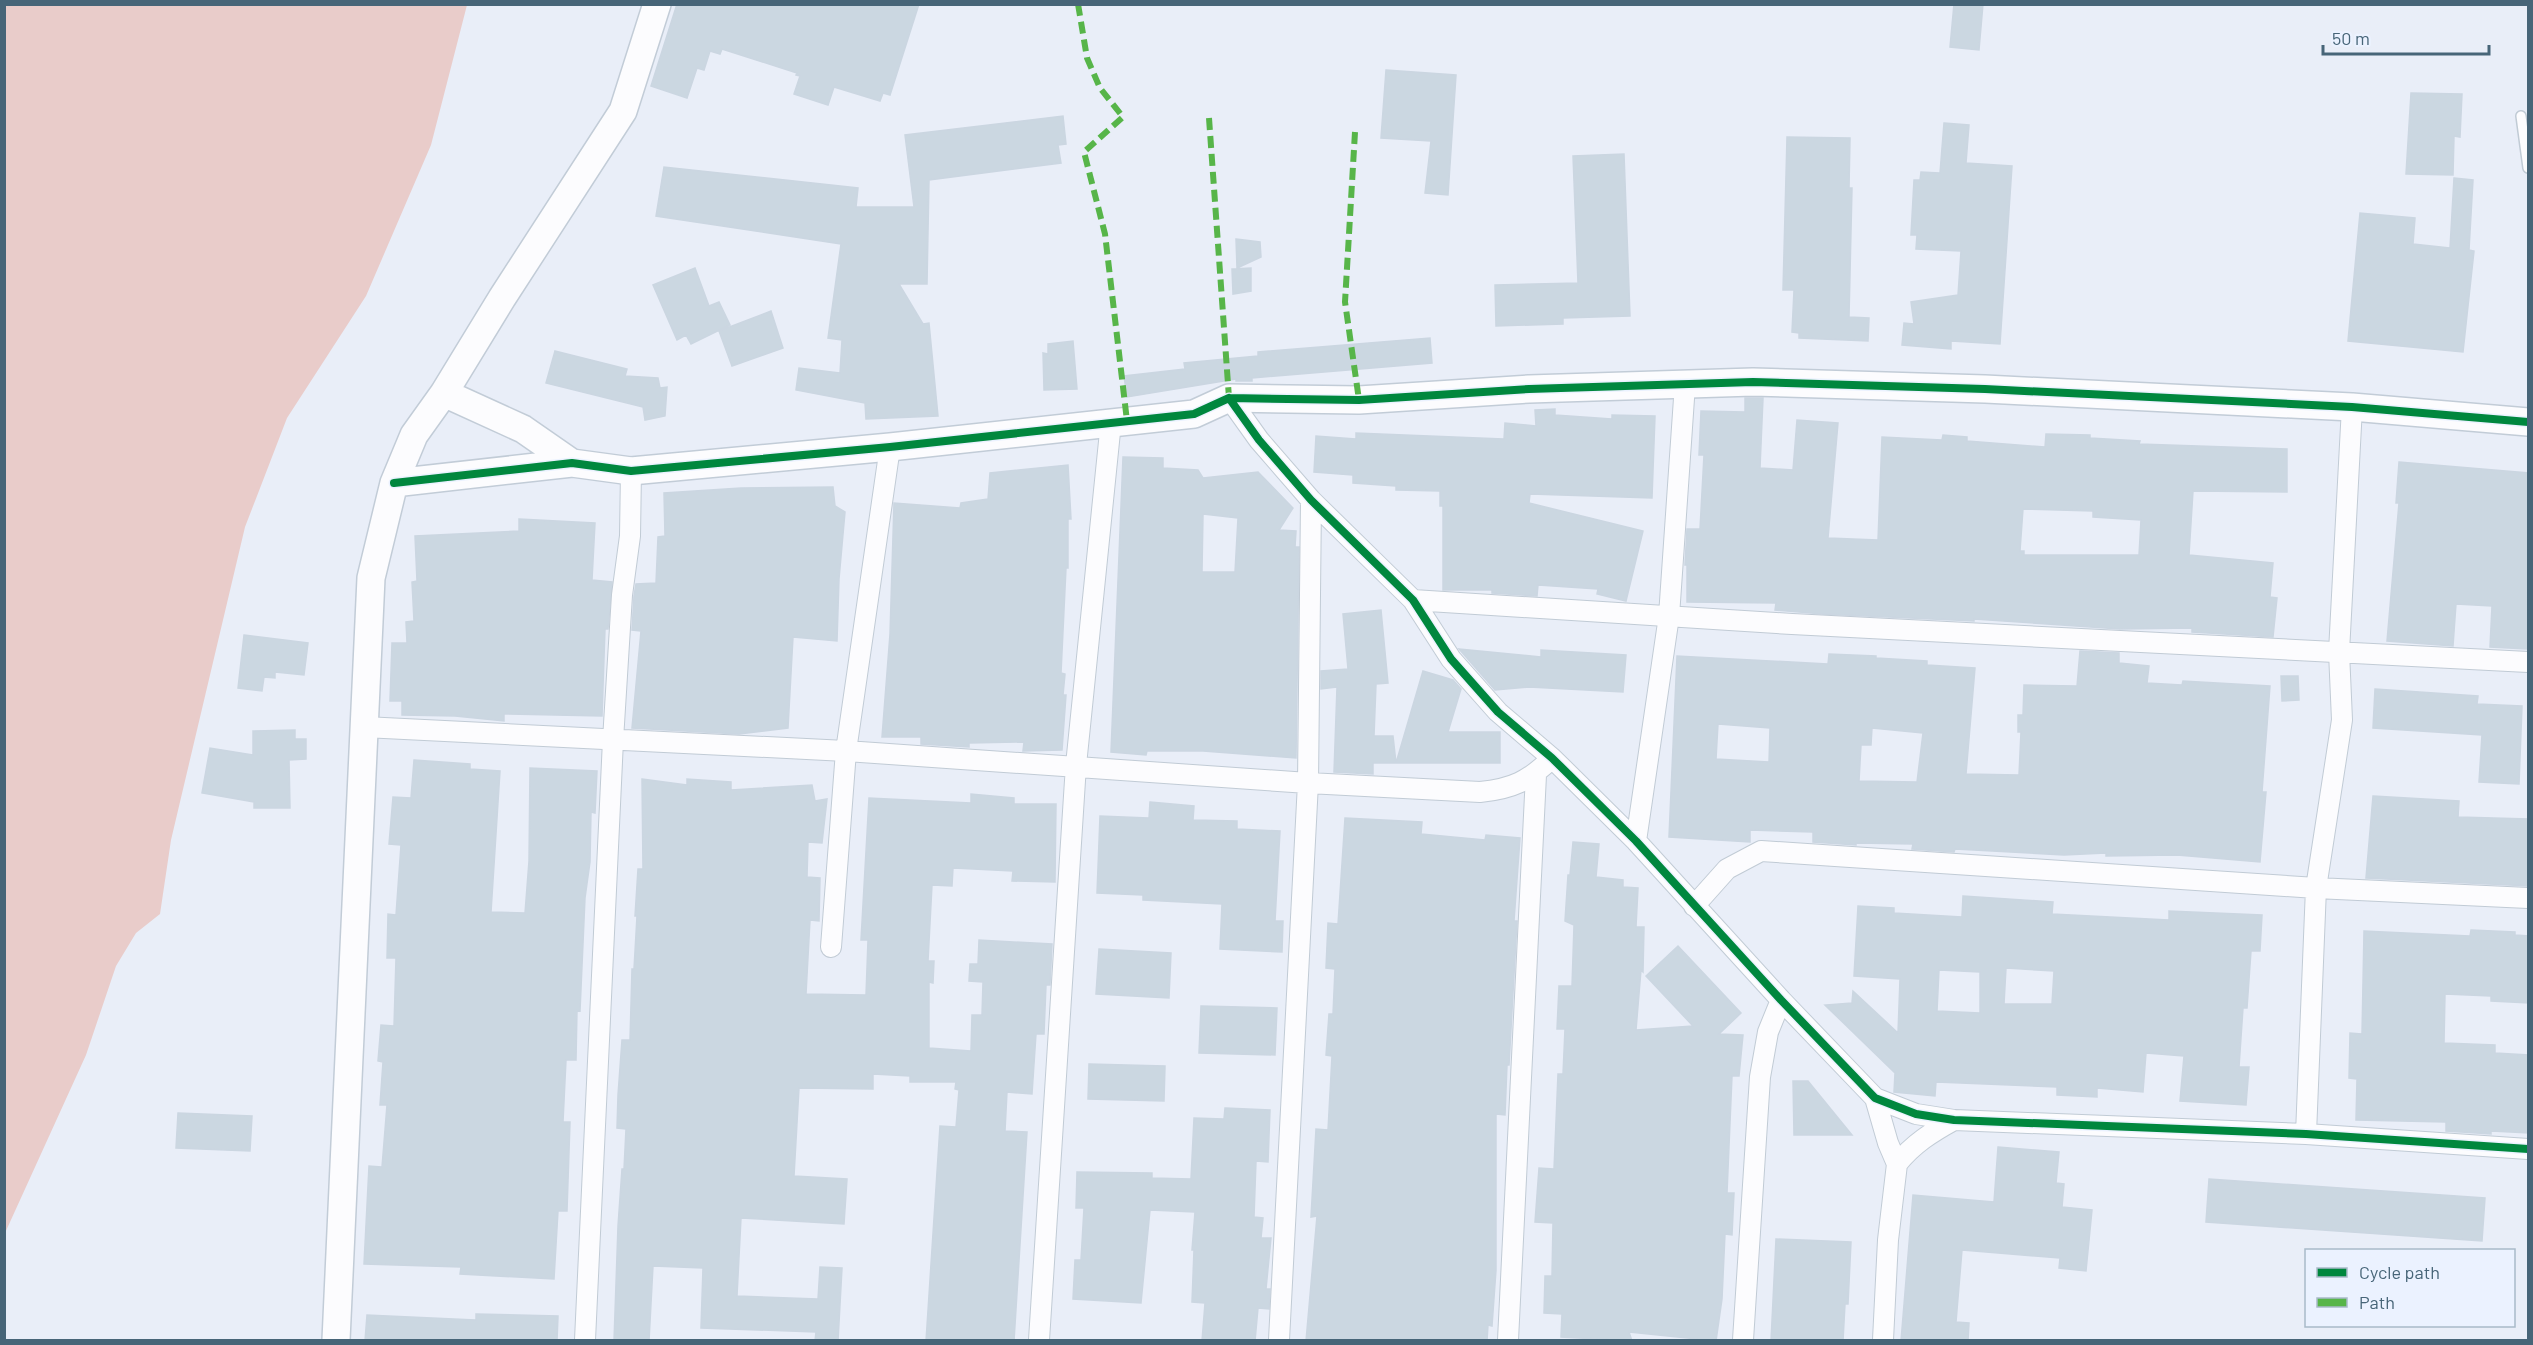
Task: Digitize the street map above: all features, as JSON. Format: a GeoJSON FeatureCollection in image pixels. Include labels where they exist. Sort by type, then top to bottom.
{"type":"FeatureCollection","features":[{"type":"Feature","properties":{"kind":"street"},"geometry":{"type":"LineString","coordinates":[[336,1341],[371,578],[394,483],[414,435],[444,393],[502,298],[623,111],[657,4]]}},
{"type":"Feature","properties":{"kind":"street"},"geometry":{"type":"LineString","coordinates":[[394,483],[572,463],[632,471],[890,447],[1194,414],[1229,398],[1359,400],[1529,389],[1753,382],[1985,389],[2352,407],[2529,422]]}},
{"type":"Feature","properties":{"kind":"street"},"geometry":{"type":"LineString","coordinates":[[1636,841],[1669,616],[1685,384]]}},
{"type":"Feature","properties":{"kind":"street"},"geometry":{"type":"LineString","coordinates":[[444,393],[523,429],[572,463]]}},
{"type":"Feature","properties":{"kind":"street"},"geometry":{"type":"LineString","coordinates":[[1229,398],[1259,440],[1311,500],[1413,600],[1452,659],[1498,712],[1552,758],[1636,841],[1780,1000],[1875,1098],[1916,1114],[1954,1119],[2306,1134],[2529,1149]]}},
{"type":"Feature","properties":{"kind":"street"},"geometry":{"type":"LineString","coordinates":[[2306,1134],[2316,888],[2342,720],[2339,652],[2352,407]]}},
{"type":"Feature","properties":{"kind":"street"},"geometry":{"type":"LineString","coordinates":[[1040,1341],[1076,765],[1111,422]]}},
{"type":"Feature","properties":{"kind":"street"},"geometry":{"type":"LineString","coordinates":[[831,947],[846,751],[890,447]]}},
{"type":"Feature","properties":{"kind":"street"},"geometry":{"type":"LineString","coordinates":[[585,1341],[613,740],[622,595],[630,536],[632,471]]}},
{"type":"Feature","properties":{"kind":"street"},"geometry":{"type":"LineString","coordinates":[[1279,1341],[1308,783],[1311,500]]}},
{"type":"Feature","properties":{"kind":"street"},"geometry":{"type":"LineString","coordinates":[[1413,600],[2529,662]]}},
{"type":"Feature","properties":{"kind":"street"},"geometry":{"type":"LineString","coordinates":[[364,727],[846,751],[1076,765],[1308,783],[1480,792],[1506,789],[1536,775],[1552,758]]}},
{"type":"Feature","properties":{"kind":"street"},"geometry":{"type":"LineString","coordinates":[[1508,1341],[1536,775]]}},
{"type":"Feature","properties":{"kind":"street"},"geometry":{"type":"LineString","coordinates":[[1694,906],[1727,869],[1761,851],[2316,888],[2529,898]]}},
{"type":"Feature","properties":{"kind":"street"},"geometry":{"type":"LineString","coordinates":[[1743,1341],[1760,1077],[1768,1032],[1780,1000]]}},
{"type":"Feature","properties":{"kind":"street"},"geometry":{"type":"LineString","coordinates":[[1875,1098],[1888,1143],[1897,1164],[1888,1240],[1883,1341]]}},
{"type":"Feature","properties":{"kind":"street"},"geometry":{"type":"LineString","coordinates":[[1897,1164],[1908,1150],[1954,1119]]}},
{"type":"Feature","properties":{"kind":"lane"},"geometry":{"type":"LineString","coordinates":[[2521,116],[2529,168]]}},
{"type":"Feature","properties":{"kind":"shaded area"},"geometry":{"type":"Polygon","coordinates":[[[5,4],[467,5],[431,145],[366,296],[287,418],[245,527],[171,840],[160,914],[136,933],[116,966],[86,1055],[5,1233],[5,4]]]}},
{"type":"Feature","properties":{"kind":"building"},"geometry":{"type":"Polygon","coordinates":[[[677,4],[919,4],[890,95],[883,93],[880,101],[834,87],[828,105],[794,94],[800,76],[796,75],[797,73],[722,49],[720,54],[710,51],[704,70],[697,68],[687,98],[651,86],[677,4]]]}},
{"type":"Feature","properties":{"kind":"building"},"geometry":{"type":"Polygon","coordinates":[[[1954,4],[1983,4],[1979,50],[1950,47],[1954,4]]]}},
{"type":"Feature","properties":{"kind":"building"},"geometry":{"type":"Polygon","coordinates":[[[1386,70],[1456,75],[1448,195],[1425,193],[1431,141],[1381,138],[1386,70]]]}},
{"type":"Feature","properties":{"kind":"building"},"geometry":{"type":"Polygon","coordinates":[[[2411,93],[2462,94],[2460,137],[2454,136],[2453,175],[2406,174],[2411,93]]]}},
{"type":"Feature","properties":{"kind":"building"},"geometry":{"type":"Polygon","coordinates":[[[1063,116],[1066,144],[1058,145],[1061,163],[929,180],[927,284],[899,284],[923,324],[929,323],[938,416],[866,419],[865,403],[796,390],[799,368],[840,373],[842,340],[828,338],[841,244],[656,216],[664,167],[858,188],[856,207],[914,207],[905,135],[1063,116]]]}},
{"type":"Feature","properties":{"kind":"building"},"geometry":{"type":"Polygon","coordinates":[[[1944,123],[1969,125],[1966,163],[2012,166],[2000,344],[1951,341],[1951,349],[1902,345],[1904,323],[1914,324],[1911,302],[1958,295],[1961,251],[1916,249],[1917,235],[1911,235],[1914,180],[1920,180],[1921,172],[1940,173],[1944,123]]]}},
{"type":"Feature","properties":{"kind":"building"},"geometry":{"type":"Polygon","coordinates":[[[1787,137],[1850,138],[1849,188],[1852,188],[1849,317],[1869,318],[1868,341],[1799,338],[1799,333],[1792,332],[1794,290],[1783,290],[1787,137]]]}},
{"type":"Feature","properties":{"kind":"building"},"geometry":{"type":"Polygon","coordinates":[[[1624,154],[1630,316],[1563,318],[1563,324],[1496,326],[1495,285],[1578,283],[1573,156],[1624,154]]]}},
{"type":"Feature","properties":{"kind":"building"},"geometry":{"type":"Polygon","coordinates":[[[2454,178],[2473,180],[2469,250],[2474,251],[2463,352],[2348,341],[2360,213],[2415,218],[2413,244],[2450,248],[2454,178]]]}},
{"type":"Feature","properties":{"kind":"building"},"geometry":{"type":"Polygon","coordinates":[[[1236,239],[1260,242],[1261,257],[1237,268],[1236,239]]]}},
{"type":"Feature","properties":{"kind":"building"},"geometry":{"type":"Polygon","coordinates":[[[695,268],[709,306],[719,302],[730,325],[691,344],[686,335],[677,340],[653,285],[695,268]]]}},
{"type":"Feature","properties":{"kind":"building"},"geometry":{"type":"Polygon","coordinates":[[[1251,268],[1251,291],[1233,294],[1232,269],[1251,268]]]}},
{"type":"Feature","properties":{"kind":"building"},"geometry":{"type":"Polygon","coordinates":[[[771,311],[783,348],[732,366],[719,331],[771,311]]]}},
{"type":"Feature","properties":{"kind":"building"},"geometry":{"type":"Polygon","coordinates":[[[1430,338],[1432,363],[1252,378],[1252,381],[1236,381],[1236,379],[1127,397],[1124,376],[1185,369],[1184,363],[1258,356],[1258,352],[1430,338]]]}},
{"type":"Feature","properties":{"kind":"building"},"geometry":{"type":"Polygon","coordinates":[[[1073,341],[1077,389],[1044,390],[1043,353],[1048,354],[1048,344],[1073,341]]]}},
{"type":"Feature","properties":{"kind":"building"},"geometry":{"type":"Polygon","coordinates":[[[555,351],[627,369],[625,376],[658,378],[660,388],[667,387],[665,416],[645,420],[643,407],[546,383],[555,351]]]}},
{"type":"Feature","properties":{"kind":"building"},"geometry":{"type":"Polygon","coordinates":[[[1745,398],[1763,398],[1760,468],[1793,470],[1797,420],[1838,423],[1828,538],[1878,540],[1882,437],[1942,440],[1943,435],[1967,437],[1967,441],[2045,447],[2046,434],[2090,435],[2090,438],[2140,441],[2139,444],[2287,449],[2287,492],[2193,491],[2189,555],[2273,563],[2270,597],[2277,598],[2273,637],[2192,632],[2192,628],[2120,629],[1974,619],[1974,621],[1823,614],[1775,610],[1776,603],[1687,602],[1687,565],[1685,565],[1687,529],[1700,529],[1704,455],[1699,455],[1701,411],[1745,412],[1745,398]],[[2023,509],[2020,551],[2024,551],[2024,555],[2139,555],[2141,520],[2093,517],[2093,511],[2023,509]]]}},
{"type":"Feature","properties":{"kind":"building"},"geometry":{"type":"Polygon","coordinates":[[[1555,409],[1555,415],[1612,419],[1612,415],[1655,416],[1652,498],[1530,494],[1529,503],[1643,531],[1626,601],[1597,594],[1598,589],[1538,585],[1537,596],[1492,593],[1492,590],[1443,590],[1443,506],[1440,506],[1440,491],[1396,490],[1396,486],[1353,483],[1353,475],[1314,472],[1316,436],[1356,439],[1356,433],[1504,439],[1505,423],[1536,426],[1535,410],[1555,409]]]}},
{"type":"Feature","properties":{"kind":"building"},"geometry":{"type":"Polygon","coordinates":[[[1123,457],[1163,458],[1163,468],[1198,470],[1203,478],[1258,472],[1293,508],[1279,530],[1296,531],[1295,547],[1299,547],[1296,758],[1203,751],[1147,751],[1146,755],[1111,752],[1123,457]],[[1203,514],[1202,572],[1235,572],[1238,518],[1203,514]]]}},
{"type":"Feature","properties":{"kind":"building"},"geometry":{"type":"Polygon","coordinates":[[[2399,462],[2529,473],[2527,649],[2490,647],[2492,606],[2456,604],[2453,646],[2387,641],[2399,503],[2396,503],[2399,462]]]}},
{"type":"Feature","properties":{"kind":"building"},"geometry":{"type":"Polygon","coordinates":[[[1068,465],[1071,519],[1068,519],[1068,568],[1066,568],[1061,673],[1065,674],[1063,695],[1066,695],[1062,750],[1023,751],[1024,742],[969,743],[969,747],[921,744],[921,737],[882,737],[890,634],[894,503],[960,508],[961,503],[988,499],[990,473],[1068,465]]]}},
{"type":"Feature","properties":{"kind":"building"},"geometry":{"type":"Polygon","coordinates":[[[833,487],[835,506],[845,512],[839,579],[837,641],[793,637],[788,728],[739,734],[632,728],[641,631],[632,630],[634,596],[636,584],[656,583],[658,537],[665,536],[664,493],[741,488],[833,487]]]}},
{"type":"Feature","properties":{"kind":"building"},"geometry":{"type":"Polygon","coordinates":[[[519,519],[595,523],[592,580],[612,582],[608,629],[605,629],[602,716],[504,714],[504,721],[455,716],[402,715],[402,701],[390,701],[392,643],[407,643],[406,622],[414,621],[412,582],[417,581],[415,536],[519,531],[519,519]]]}},
{"type":"Feature","properties":{"kind":"building"},"geometry":{"type":"Polygon","coordinates":[[[1381,610],[1388,683],[1376,684],[1374,736],[1393,736],[1396,763],[1373,763],[1373,774],[1334,772],[1337,687],[1321,689],[1321,671],[1348,669],[1343,614],[1381,610]]]}},
{"type":"Feature","properties":{"kind":"building"},"geometry":{"type":"Polygon","coordinates":[[[244,635],[308,643],[304,675],[275,672],[275,678],[264,677],[262,691],[238,688],[244,635]]]}},
{"type":"Feature","properties":{"kind":"building"},"geometry":{"type":"Polygon","coordinates":[[[1459,649],[1541,657],[1541,650],[1626,655],[1623,692],[1529,687],[1495,690],[1459,649]]]}},
{"type":"Feature","properties":{"kind":"building"},"geometry":{"type":"Polygon","coordinates":[[[2080,651],[2119,653],[2119,663],[2149,666],[2147,683],[2182,685],[2183,681],[2270,686],[2262,792],[2266,792],[2260,862],[2177,855],[2106,856],[2106,853],[2064,855],[1955,849],[1954,852],[1912,849],[1913,844],[1856,843],[1856,845],[1813,842],[1813,832],[1750,830],[1750,842],[1669,837],[1677,656],[1828,664],[1829,654],[1876,656],[1876,658],[1927,661],[1927,665],[1975,668],[1966,774],[2019,775],[2021,732],[2018,732],[2018,715],[2023,715],[2024,685],[2077,686],[2080,651]],[[1718,724],[1716,759],[1769,762],[1770,728],[1718,724]],[[1872,728],[1871,745],[1861,745],[1859,781],[1917,782],[1923,733],[1872,728]]]}},
{"type":"Feature","properties":{"kind":"building"},"geometry":{"type":"Polygon","coordinates":[[[1423,671],[1453,680],[1461,689],[1448,732],[1500,732],[1500,763],[1396,763],[1423,671]]]}},
{"type":"Feature","properties":{"kind":"building"},"geometry":{"type":"Polygon","coordinates":[[[2281,676],[2298,676],[2299,700],[2282,701],[2281,676]]]}},
{"type":"Feature","properties":{"kind":"building"},"geometry":{"type":"Polygon","coordinates":[[[2375,689],[2478,696],[2477,704],[2522,706],[2519,784],[2479,782],[2482,735],[2373,728],[2375,689]]]}},
{"type":"Feature","properties":{"kind":"building"},"geometry":{"type":"Polygon","coordinates":[[[295,730],[295,739],[306,739],[306,759],[289,760],[290,808],[254,808],[254,802],[202,793],[210,748],[253,755],[253,731],[295,730]]]}},
{"type":"Feature","properties":{"kind":"building"},"geometry":{"type":"Polygon","coordinates":[[[414,760],[470,764],[470,769],[500,771],[491,912],[525,913],[529,861],[530,768],[597,771],[595,813],[591,812],[580,1011],[577,1010],[576,1060],[566,1060],[563,1122],[570,1122],[567,1211],[558,1211],[554,1279],[460,1274],[461,1267],[364,1264],[369,1166],[382,1167],[387,1105],[380,1105],[383,1062],[378,1061],[381,1025],[394,1026],[396,958],[387,958],[388,914],[396,915],[401,845],[389,844],[393,797],[411,798],[414,760]]]}},
{"type":"Feature","properties":{"kind":"building"},"geometry":{"type":"Polygon","coordinates":[[[642,779],[687,785],[687,779],[731,782],[731,790],[812,785],[815,801],[827,799],[822,843],[808,842],[807,877],[820,878],[819,921],[810,920],[806,994],[866,995],[868,940],[861,940],[869,798],[971,803],[971,794],[1014,798],[1014,804],[1056,804],[1055,882],[1012,881],[1013,871],[953,868],[952,886],[932,885],[928,961],[934,961],[933,983],[929,982],[929,1048],[971,1051],[972,1015],[982,1015],[983,982],[969,981],[970,964],[978,964],[979,940],[1052,944],[1050,985],[1046,985],[1044,1034],[1036,1034],[1032,1094],[1007,1092],[1005,1131],[1027,1132],[1014,1341],[926,1341],[940,1126],[956,1127],[959,1090],[955,1089],[956,1082],[910,1082],[910,1076],[873,1074],[873,1089],[799,1088],[794,1176],[847,1179],[844,1224],[741,1218],[737,1296],[818,1299],[820,1267],[842,1268],[838,1341],[815,1341],[816,1332],[701,1328],[703,1268],[653,1266],[649,1341],[614,1341],[618,1226],[626,1129],[617,1128],[618,1095],[622,1040],[630,1040],[638,869],[643,869],[642,779]]]}},
{"type":"Feature","properties":{"kind":"building"},"geometry":{"type":"Polygon","coordinates":[[[2373,796],[2459,801],[2458,817],[2529,819],[2529,886],[2366,878],[2373,796]]]}},
{"type":"Feature","properties":{"kind":"building"},"geometry":{"type":"Polygon","coordinates":[[[1150,802],[1194,806],[1193,820],[1237,821],[1237,829],[1280,831],[1275,921],[1283,921],[1282,952],[1220,949],[1222,904],[1143,900],[1143,895],[1097,893],[1100,816],[1149,818],[1150,802]]]}},
{"type":"Feature","properties":{"kind":"building"},"geometry":{"type":"Polygon","coordinates":[[[1345,818],[1422,822],[1421,834],[1485,840],[1486,835],[1520,838],[1505,1115],[1496,1114],[1496,1270],[1492,1326],[1488,1325],[1487,1341],[1306,1341],[1317,1216],[1311,1217],[1316,1129],[1328,1130],[1332,1056],[1326,1055],[1329,1014],[1333,1014],[1335,969],[1326,968],[1328,923],[1338,924],[1345,818]]]}},
{"type":"Feature","properties":{"kind":"building"},"geometry":{"type":"Polygon","coordinates":[[[1573,842],[1599,844],[1596,877],[1623,880],[1623,887],[1638,888],[1636,927],[1644,927],[1643,972],[1641,970],[1636,1030],[1693,1026],[1646,976],[1678,946],[1741,1013],[1719,1034],[1743,1035],[1739,1076],[1732,1076],[1727,1193],[1734,1193],[1732,1235],[1725,1234],[1722,1299],[1716,1341],[1629,1332],[1632,1341],[1561,1337],[1562,1314],[1544,1313],[1545,1276],[1552,1276],[1553,1223],[1535,1222],[1539,1168],[1554,1169],[1558,1074],[1563,1074],[1565,1029],[1557,1029],[1559,986],[1572,986],[1574,925],[1565,921],[1573,842]]]}},
{"type":"Feature","properties":{"kind":"building"},"geometry":{"type":"Polygon","coordinates":[[[1963,896],[2053,902],[2052,914],[2169,920],[2169,911],[2262,915],[2260,951],[2251,951],[2247,1008],[2243,1008],[2239,1067],[2249,1067],[2246,1105],[2180,1101],[2184,1056],[2146,1053],[2143,1092],[2097,1088],[2097,1097],[2057,1095],[2057,1087],[1936,1082],[1935,1096],[1894,1092],[1895,1073],[1825,1005],[1852,1003],[1853,991],[1898,1033],[1900,979],[1854,976],[1858,906],[1894,908],[1894,913],[1962,917],[1963,896]],[[2006,968],[2004,1004],[2052,1004],[2054,971],[2006,968]],[[1939,970],[1937,1011],[1980,1013],[1980,972],[1939,970]]]}},
{"type":"Feature","properties":{"kind":"building"},"geometry":{"type":"Polygon","coordinates":[[[2471,930],[2515,932],[2515,935],[2529,936],[2529,1003],[2491,1001],[2491,996],[2445,994],[2444,1043],[2495,1045],[2495,1053],[2529,1055],[2529,1133],[2491,1131],[2491,1134],[2446,1131],[2446,1122],[2356,1120],[2357,1079],[2349,1078],[2350,1033],[2362,1034],[2364,931],[2470,936],[2471,930]]]}},
{"type":"Feature","properties":{"kind":"building"},"geometry":{"type":"Polygon","coordinates":[[[1099,949],[1171,953],[1169,998],[1096,994],[1099,949]]]}},
{"type":"Feature","properties":{"kind":"building"},"geometry":{"type":"Polygon","coordinates":[[[1201,1006],[1277,1008],[1275,1055],[1199,1053],[1201,1006]]]}},
{"type":"Feature","properties":{"kind":"building"},"geometry":{"type":"Polygon","coordinates":[[[1089,1064],[1165,1066],[1164,1101],[1088,1099],[1089,1064]]]}},
{"type":"Feature","properties":{"kind":"building"},"geometry":{"type":"Polygon","coordinates":[[[1793,1081],[1808,1081],[1852,1135],[1794,1135],[1793,1081]]]}},
{"type":"Feature","properties":{"kind":"building"},"geometry":{"type":"Polygon","coordinates":[[[1225,1108],[1270,1110],[1268,1162],[1256,1161],[1254,1217],[1263,1218],[1261,1238],[1271,1238],[1266,1289],[1270,1289],[1269,1309],[1258,1308],[1255,1341],[1202,1341],[1205,1303],[1192,1302],[1195,1212],[1150,1210],[1141,1303],[1073,1299],[1075,1260],[1081,1260],[1084,1208],[1076,1208],[1077,1172],[1152,1173],[1152,1178],[1191,1179],[1194,1118],[1224,1119],[1225,1108]]]}},
{"type":"Feature","properties":{"kind":"building"},"geometry":{"type":"Polygon","coordinates":[[[178,1113],[252,1116],[250,1151],[176,1148],[178,1113]]]}},
{"type":"Feature","properties":{"kind":"building"},"geometry":{"type":"Polygon","coordinates":[[[1998,1147],[2059,1152],[2056,1183],[2064,1184],[2062,1207],[2092,1210],[2086,1271],[2059,1268],[2060,1258],[1962,1250],[1956,1322],[1969,1323],[1968,1341],[1901,1341],[1913,1195],[1994,1202],[1998,1147]]]}},
{"type":"Feature","properties":{"kind":"building"},"geometry":{"type":"Polygon","coordinates":[[[2209,1179],[2485,1198],[2482,1241],[2206,1222],[2209,1179]]]}},
{"type":"Feature","properties":{"kind":"building"},"geometry":{"type":"Polygon","coordinates":[[[1776,1239],[1851,1242],[1848,1304],[1845,1304],[1843,1341],[1771,1341],[1776,1239]]]}},
{"type":"Feature","properties":{"kind":"building"},"geometry":{"type":"Polygon","coordinates":[[[476,1314],[558,1316],[557,1341],[365,1341],[367,1315],[476,1320],[476,1314]]]}},
{"type":"Feature","properties":{"kind":"marked path"},"geometry":{"type":"LineString","coordinates":[[1078,4],[1087,58],[1100,88],[1123,117],[1084,152],[1105,234],[1127,421]]}},
{"type":"Feature","properties":{"kind":"marked path"},"geometry":{"type":"LineString","coordinates":[[1209,118],[1229,398]]}},
{"type":"Feature","properties":{"kind":"marked path"},"geometry":{"type":"LineString","coordinates":[[1355,132],[1345,302],[1359,400]]}},
{"type":"Feature","properties":{"kind":"cycle path"},"geometry":{"type":"LineString","coordinates":[[394,483],[572,463],[631,471],[890,447],[1194,414],[1229,398],[1359,400],[1529,389],[1753,382],[1985,389],[2352,407],[2528,422]]}},
{"type":"Feature","properties":{"kind":"cycle path"},"geometry":{"type":"LineString","coordinates":[[1229,398],[1259,440],[1311,500],[1413,600],[1451,659],[1498,712],[1552,758],[1636,841],[1781,1000],[1875,1098],[1916,1114],[1954,1120],[2306,1134],[2528,1149]]}}]}
